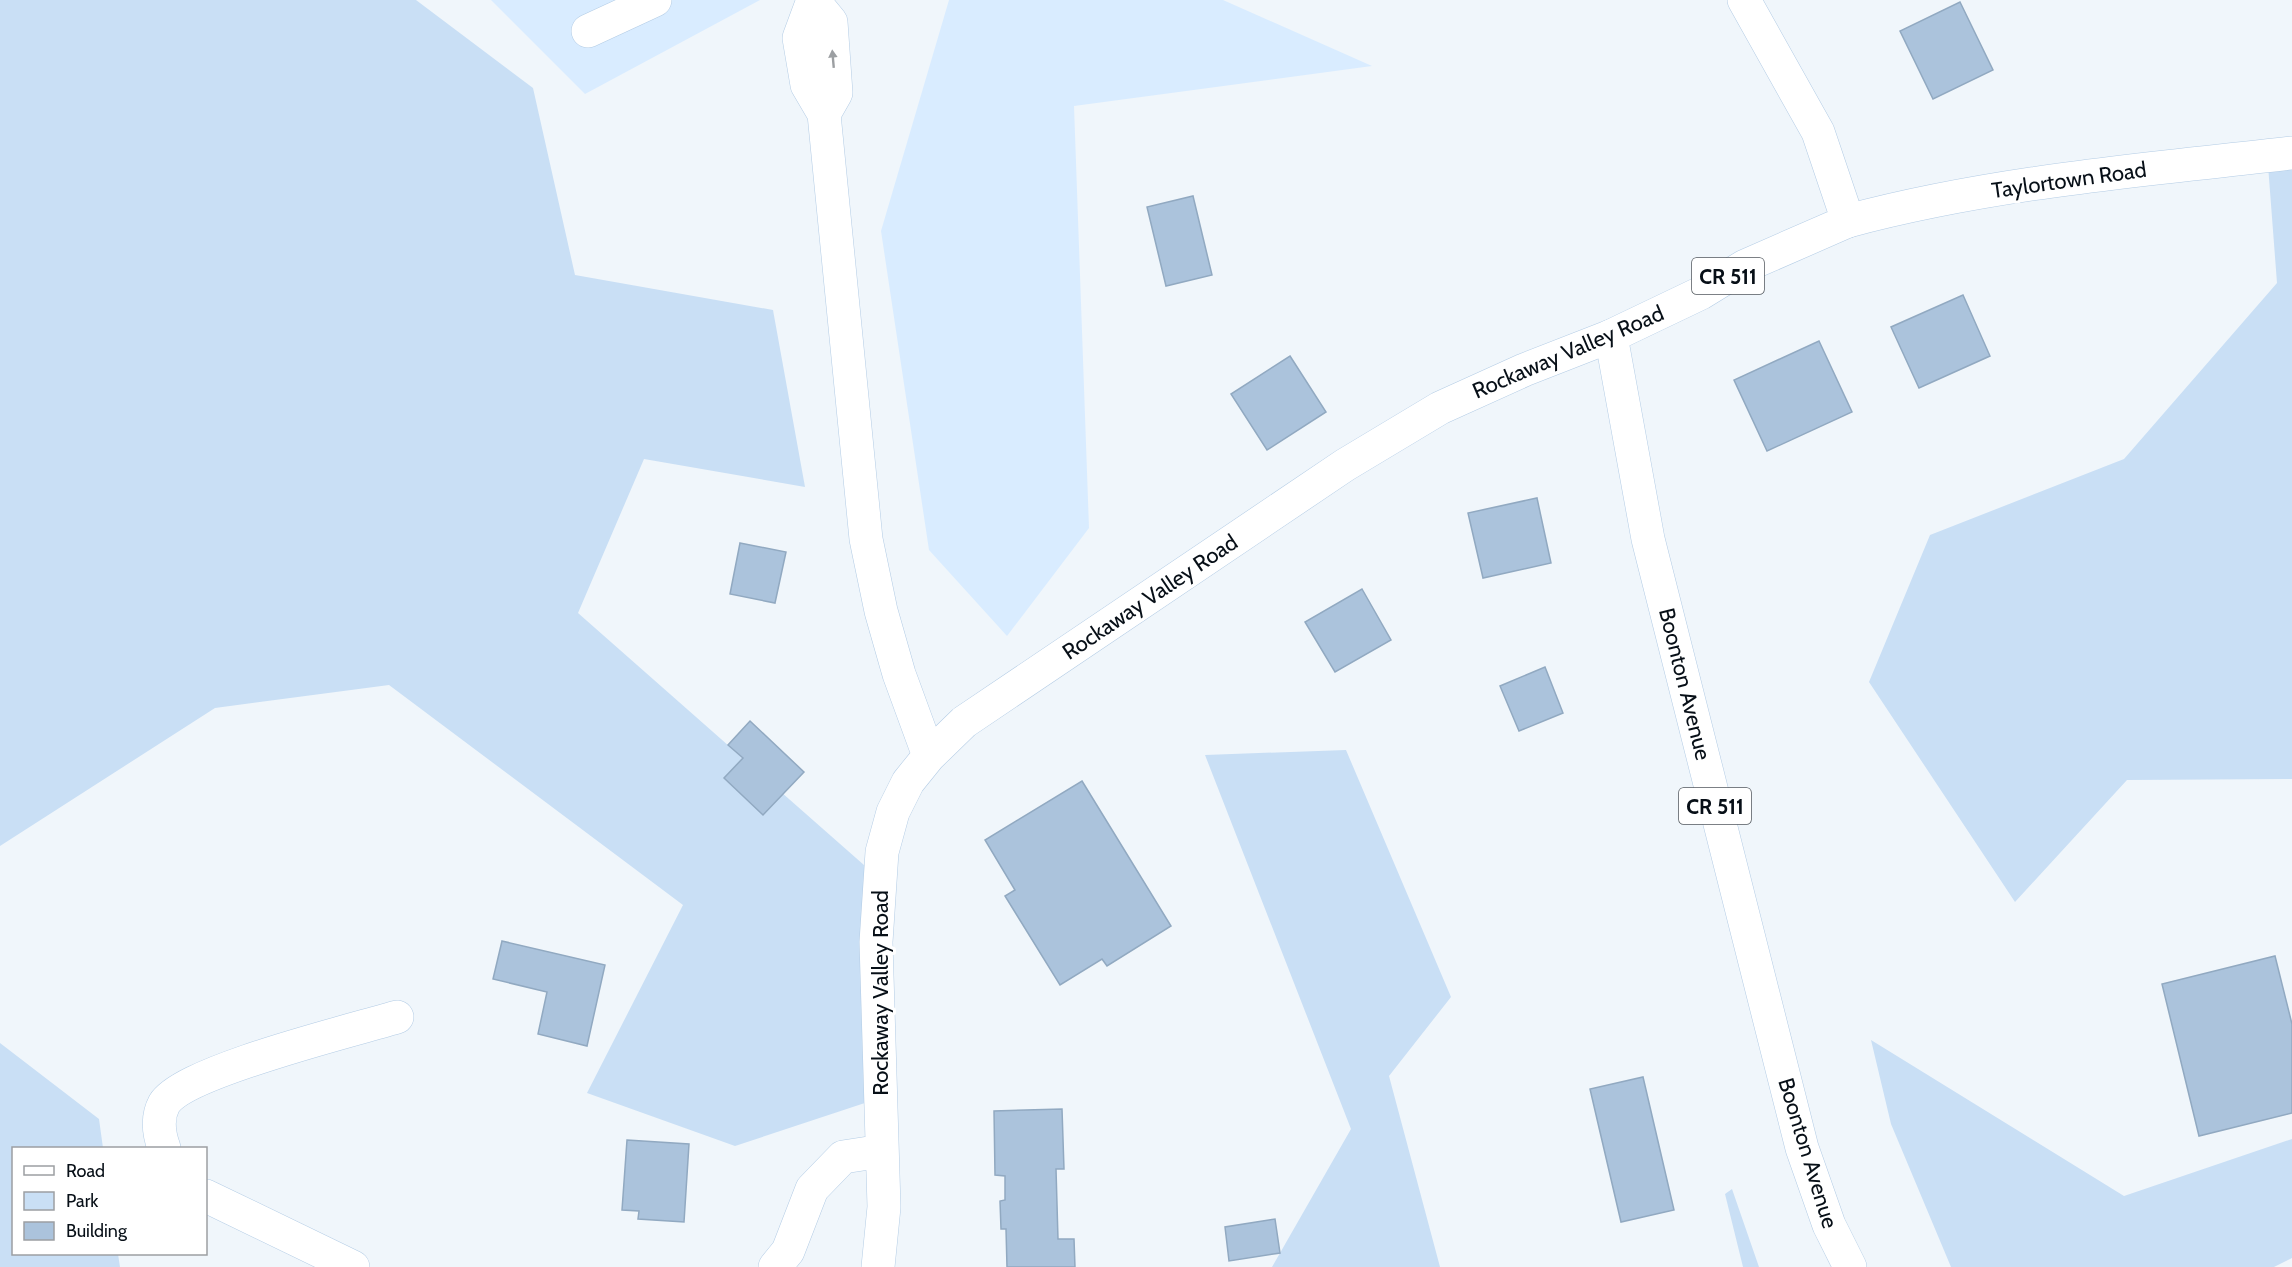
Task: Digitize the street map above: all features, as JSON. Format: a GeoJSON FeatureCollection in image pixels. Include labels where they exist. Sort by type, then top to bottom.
{"type":"FeatureCollection","features":[{"type":"Feature","properties":{"kind":"street"},"geometry":{"type":"LineString","coordinates":[[588,32],[655,0]]}},
{"type":"Feature","properties":{"kind":"street"},"geometry":{"type":"LineString","coordinates":[[813,0],[799,38],[807,85],[824,114],[866,539],[881,611],[899,674],[929,756]]}},
{"type":"Feature","properties":{"kind":"street"},"geometry":{"type":"LineString","coordinates":[[1744,0],[1818,132],[1848,220]]}},
{"type":"Feature","properties":{"kind":"street","name":"Taylortown Road"},"geometry":{"type":"LineString","coordinates":[[1848,220],[1904,206],[2032,183],[2292,153]]}},
{"type":"Feature","properties":{"kind":"street","name":"Rockaway Valley Road"},"geometry":{"type":"LineString","coordinates":[[878,1267],[884,1207],[876,942],[882,852],[893,812],[908,782],[929,756],[964,722],[1345,465],[1440,408],[1524,370],[1611,336],[1701,293],[1744,266],[1848,220]]}},
{"type":"Feature","properties":{"kind":"street","name":"Boonton Avenue"},"geometry":{"type":"LineString","coordinates":[[1611,336],[1648,539],[1799,1136],[1828,1225],[1850,1267]]}},
{"type":"Feature","properties":{"kind":"street"},"geometry":{"type":"LineString","coordinates":[[163,1147],[158,1130],[164,1105],[175,1093],[230,1066],[397,1017]]}},
{"type":"Feature","properties":{"kind":"street"},"geometry":{"type":"LineString","coordinates":[[775,1267],[788,1251],[812,1189],[843,1157],[882,1151]]}},
{"type":"Feature","properties":{"kind":"street"},"geometry":{"type":"LineString","coordinates":[[207,1196],[353,1267]]}},
{"type":"Feature","properties":{"kind":"shaded area"},"geometry":{"type":"Polygon","coordinates":[[[491,0],[760,0],[585,94],[491,0]]]}},
{"type":"Feature","properties":{"kind":"shaded area"},"geometry":{"type":"Polygon","coordinates":[[[949,0],[1223,0],[1372,66],[1074,106],[1089,528],[1007,636],[929,550],[881,231],[949,0]]]}},
{"type":"Feature","properties":{"kind":"green space"},"geometry":{"type":"Polygon","coordinates":[[[0,0],[416,0],[533,88],[575,275],[773,310],[805,487],[644,459],[578,613],[881,880],[883,1097],[735,1146],[587,1093],[683,905],[389,685],[215,708],[0,846],[0,0]]]}},
{"type":"Feature","properties":{"kind":"green space"},"geometry":{"type":"Polygon","coordinates":[[[2292,149],[2292,779],[2127,780],[2015,902],[1869,682],[1930,535],[2124,459],[2277,283],[2267,152],[2292,149]]]}},
{"type":"Feature","properties":{"kind":"green space"},"geometry":{"type":"Polygon","coordinates":[[[1346,750],[1451,997],[1389,1076],[1440,1267],[1272,1267],[1351,1129],[1205,755],[1346,750]]]}},
{"type":"Feature","properties":{"kind":"green space"},"geometry":{"type":"Polygon","coordinates":[[[1871,1040],[2124,1196],[2292,1139],[2292,1258],[2274,1267],[1951,1267],[1891,1124],[1871,1040]]]}},
{"type":"Feature","properties":{"kind":"green space"},"geometry":{"type":"Polygon","coordinates":[[[0,1043],[99,1119],[103,1147],[12,1147],[12,1255],[118,1255],[120,1267],[0,1267],[0,1043]]]}},
{"type":"Feature","properties":{"kind":"green space"},"geometry":{"type":"Polygon","coordinates":[[[1732,1189],[1759,1267],[1743,1267],[1725,1194],[1732,1189]]]}},
{"type":"Feature","properties":{"kind":"building"},"geometry":{"type":"Polygon","coordinates":[[[1960,2],[1993,70],[1933,99],[1900,31],[1960,2]]]}},
{"type":"Feature","properties":{"kind":"building"},"geometry":{"type":"Polygon","coordinates":[[[1193,196],[1212,275],[1166,286],[1147,207],[1193,196]]]}},
{"type":"Feature","properties":{"kind":"building"},"geometry":{"type":"Polygon","coordinates":[[[1963,295],[1990,356],[1919,388],[1891,327],[1963,295]]]}},
{"type":"Feature","properties":{"kind":"building"},"geometry":{"type":"Polygon","coordinates":[[[1819,341],[1852,412],[1767,451],[1734,380],[1819,341]]]}},
{"type":"Feature","properties":{"kind":"building"},"geometry":{"type":"Polygon","coordinates":[[[1290,356],[1326,412],[1267,450],[1231,394],[1290,356]]]}},
{"type":"Feature","properties":{"kind":"building"},"geometry":{"type":"Polygon","coordinates":[[[1537,498],[1551,563],[1483,578],[1468,513],[1537,498]]]}},
{"type":"Feature","properties":{"kind":"building"},"geometry":{"type":"Polygon","coordinates":[[[740,543],[786,552],[775,603],[730,594],[740,543]]]}},
{"type":"Feature","properties":{"kind":"building"},"geometry":{"type":"Polygon","coordinates":[[[1362,589],[1391,640],[1335,672],[1305,622],[1362,589]]]}},
{"type":"Feature","properties":{"kind":"building"},"geometry":{"type":"Polygon","coordinates":[[[1545,667],[1563,713],[1519,731],[1500,686],[1545,667]]]}},
{"type":"Feature","properties":{"kind":"building"},"geometry":{"type":"Polygon","coordinates":[[[750,721],[804,772],[763,815],[724,778],[743,758],[728,745],[750,721]]]}},
{"type":"Feature","properties":{"kind":"building"},"geometry":{"type":"Polygon","coordinates":[[[1082,781],[1171,926],[1107,966],[1102,959],[1060,985],[1005,896],[1015,890],[985,840],[1082,781]]]}},
{"type":"Feature","properties":{"kind":"building"},"geometry":{"type":"Polygon","coordinates":[[[502,941],[605,965],[587,1046],[538,1034],[547,992],[493,979],[502,941]]]}},
{"type":"Feature","properties":{"kind":"building"},"geometry":{"type":"Polygon","coordinates":[[[2275,956],[2292,1024],[2292,1113],[2199,1136],[2162,984],[2275,956]]]}},
{"type":"Feature","properties":{"kind":"building"},"geometry":{"type":"Polygon","coordinates":[[[1643,1077],[1674,1210],[1621,1222],[1590,1089],[1643,1077]]]}},
{"type":"Feature","properties":{"kind":"building"},"geometry":{"type":"Polygon","coordinates":[[[1062,1109],[1064,1169],[1056,1169],[1058,1239],[1074,1239],[1075,1267],[1007,1267],[1006,1229],[1001,1229],[1000,1201],[1005,1200],[1005,1176],[995,1175],[994,1111],[1062,1109]]]}},
{"type":"Feature","properties":{"kind":"building"},"geometry":{"type":"Polygon","coordinates":[[[627,1140],[689,1144],[684,1222],[638,1219],[639,1211],[622,1210],[627,1140]]]}},
{"type":"Feature","properties":{"kind":"building"},"geometry":{"type":"Polygon","coordinates":[[[1275,1219],[1280,1253],[1229,1261],[1225,1227],[1275,1219]]]}}]}
